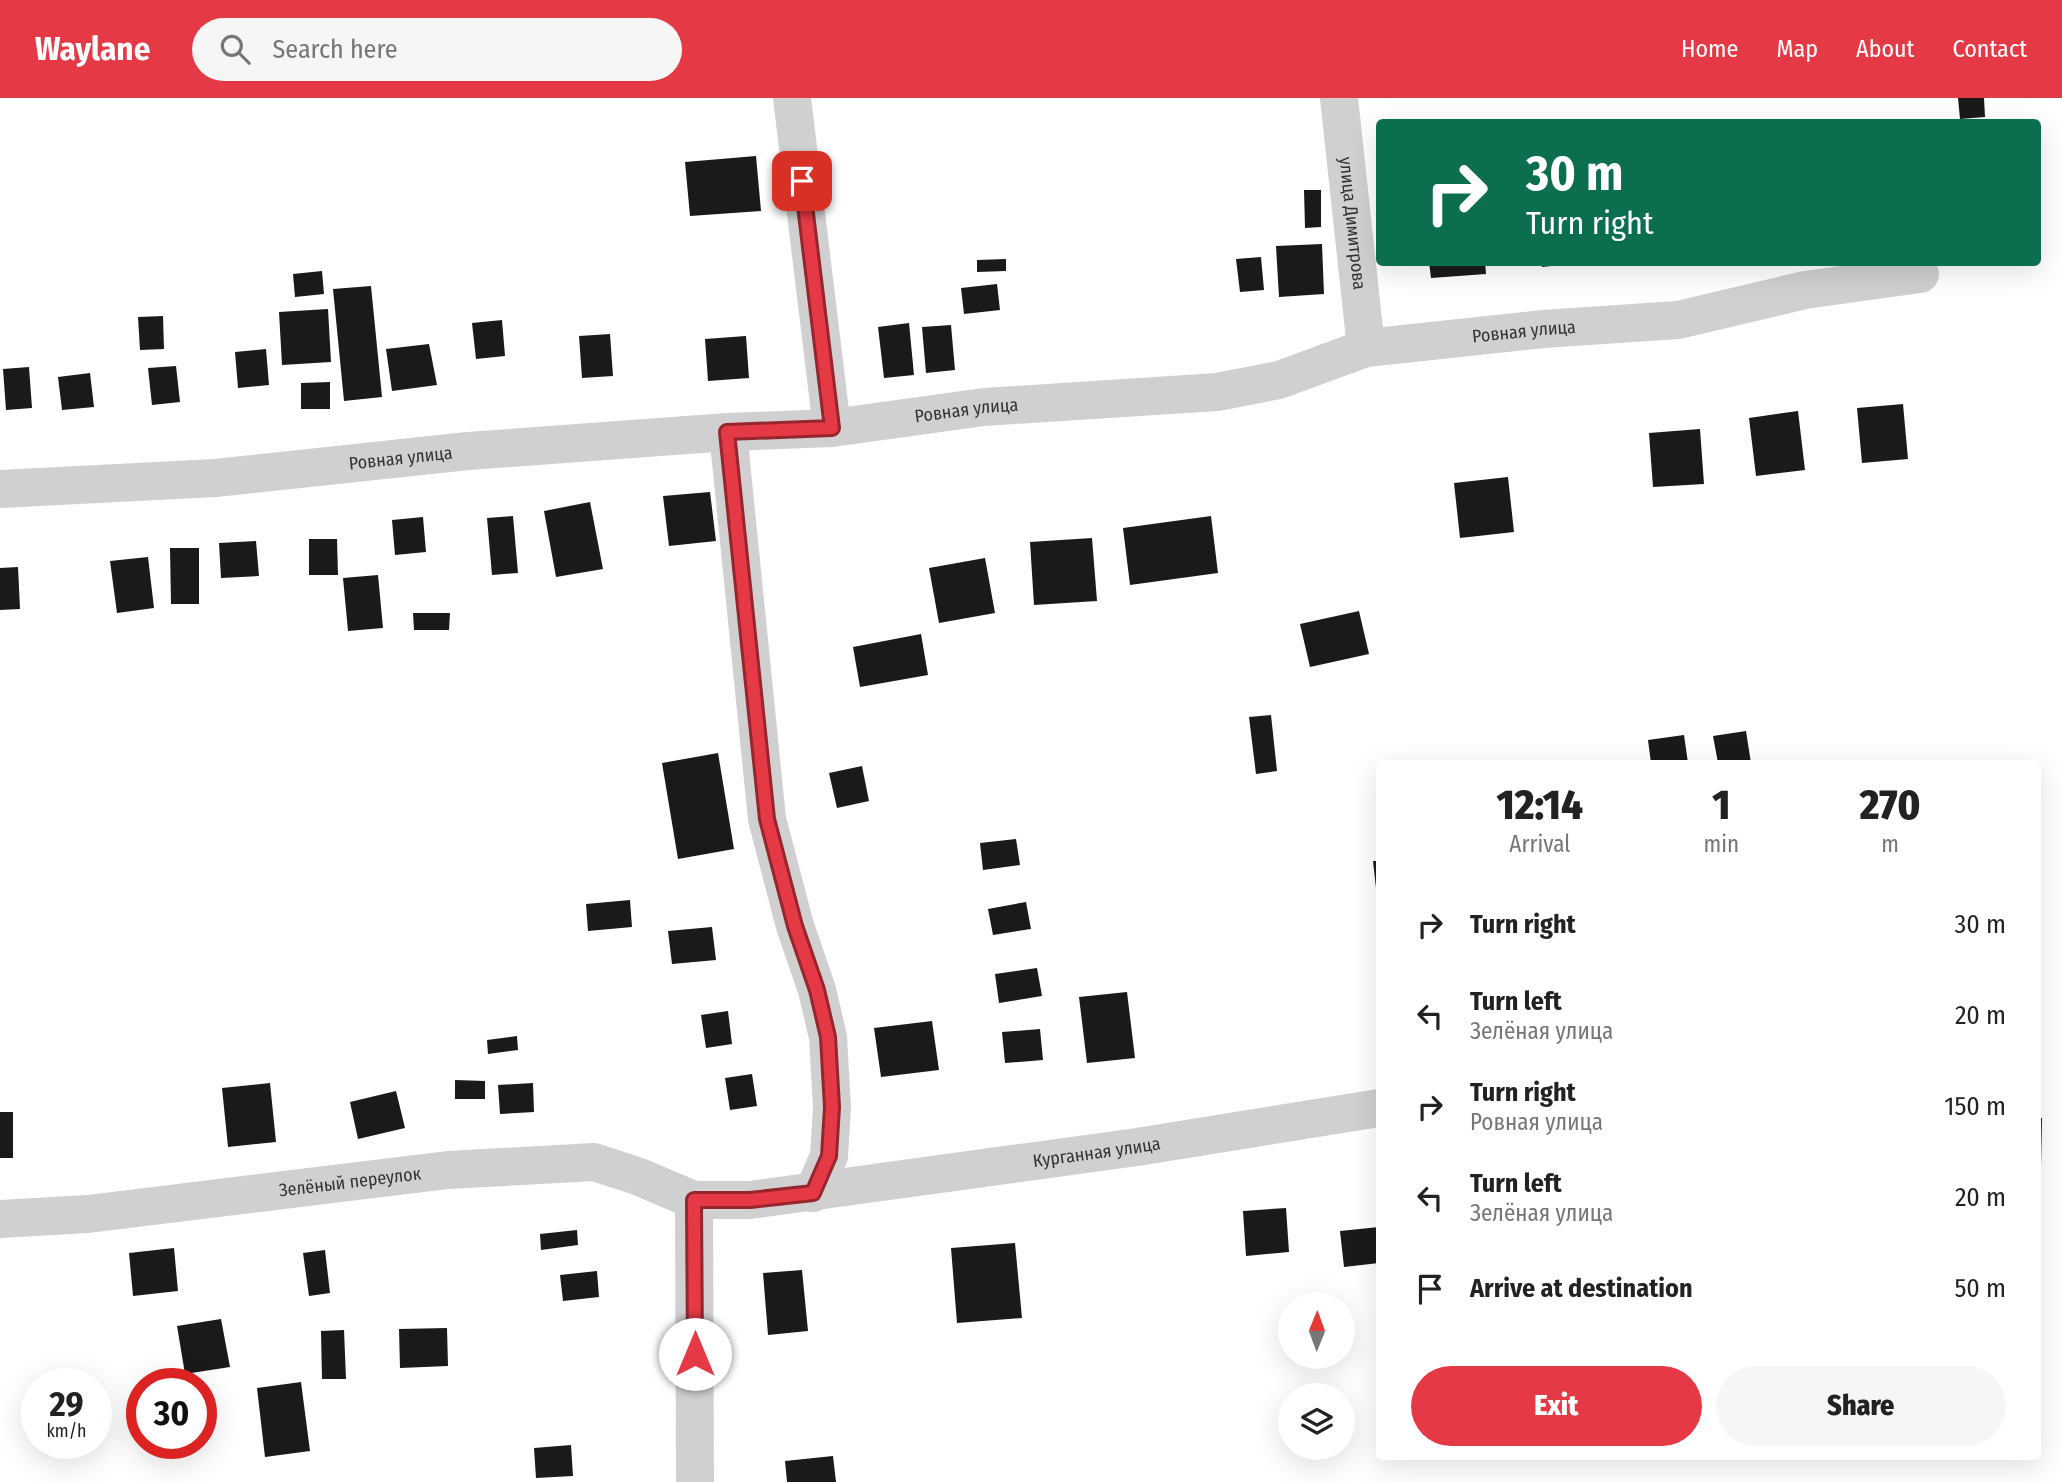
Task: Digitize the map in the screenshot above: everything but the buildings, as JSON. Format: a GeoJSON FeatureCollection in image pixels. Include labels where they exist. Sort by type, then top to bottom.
{"type":"FeatureCollection","features":[{"type":"Feature","properties":{"kind":"street"},"geometry":{"type":"LineString","coordinates":[[792,98],[832,428]]}},
{"type":"Feature","properties":{"kind":"street","name":"улица Димитрова"},"geometry":{"type":"LineString","coordinates":[[1339,98],[1366,348]]}},
{"type":"Feature","properties":{"kind":"street","name":"Ровная улица"},"geometry":{"type":"LineString","coordinates":[[0,489],[215,478],[468,451],[727,432],[832,428],[984,407],[1217,392],[1279,380],[1366,348],[1543,329],[1678,320],[1805,290],[1920,274]]}},
{"type":"Feature","properties":{"kind":"street"},"geometry":{"type":"LineString","coordinates":[[727,432],[767,819],[828,1037],[832,1107],[829,1156],[813,1193]]}},
{"type":"Feature","properties":{"kind":"street","name":"Курганная улица"},"geometry":{"type":"LineString","coordinates":[[694,1200],[750,1200],[813,1193],[1136,1147],[1376,1108]]}},
{"type":"Feature","properties":{"kind":"street","name":"Зелёный переулок"},"geometry":{"type":"LineString","coordinates":[[0,1219],[88,1214],[448,1170],[594,1162],[637,1176],[694,1200]]}},
{"type":"Feature","properties":{"kind":"street"},"geometry":{"type":"LineString","coordinates":[[694,1200],[695,1482]]}},
{"type":"Feature","properties":{"kind":"route"},"geometry":{"type":"LineString","coordinates":[[695,1354],[694,1200],[750,1200],[813,1193],[829,1156],[832,1107],[828,1037],[767,819],[727,432],[832,428],[802,181]]}}]}
